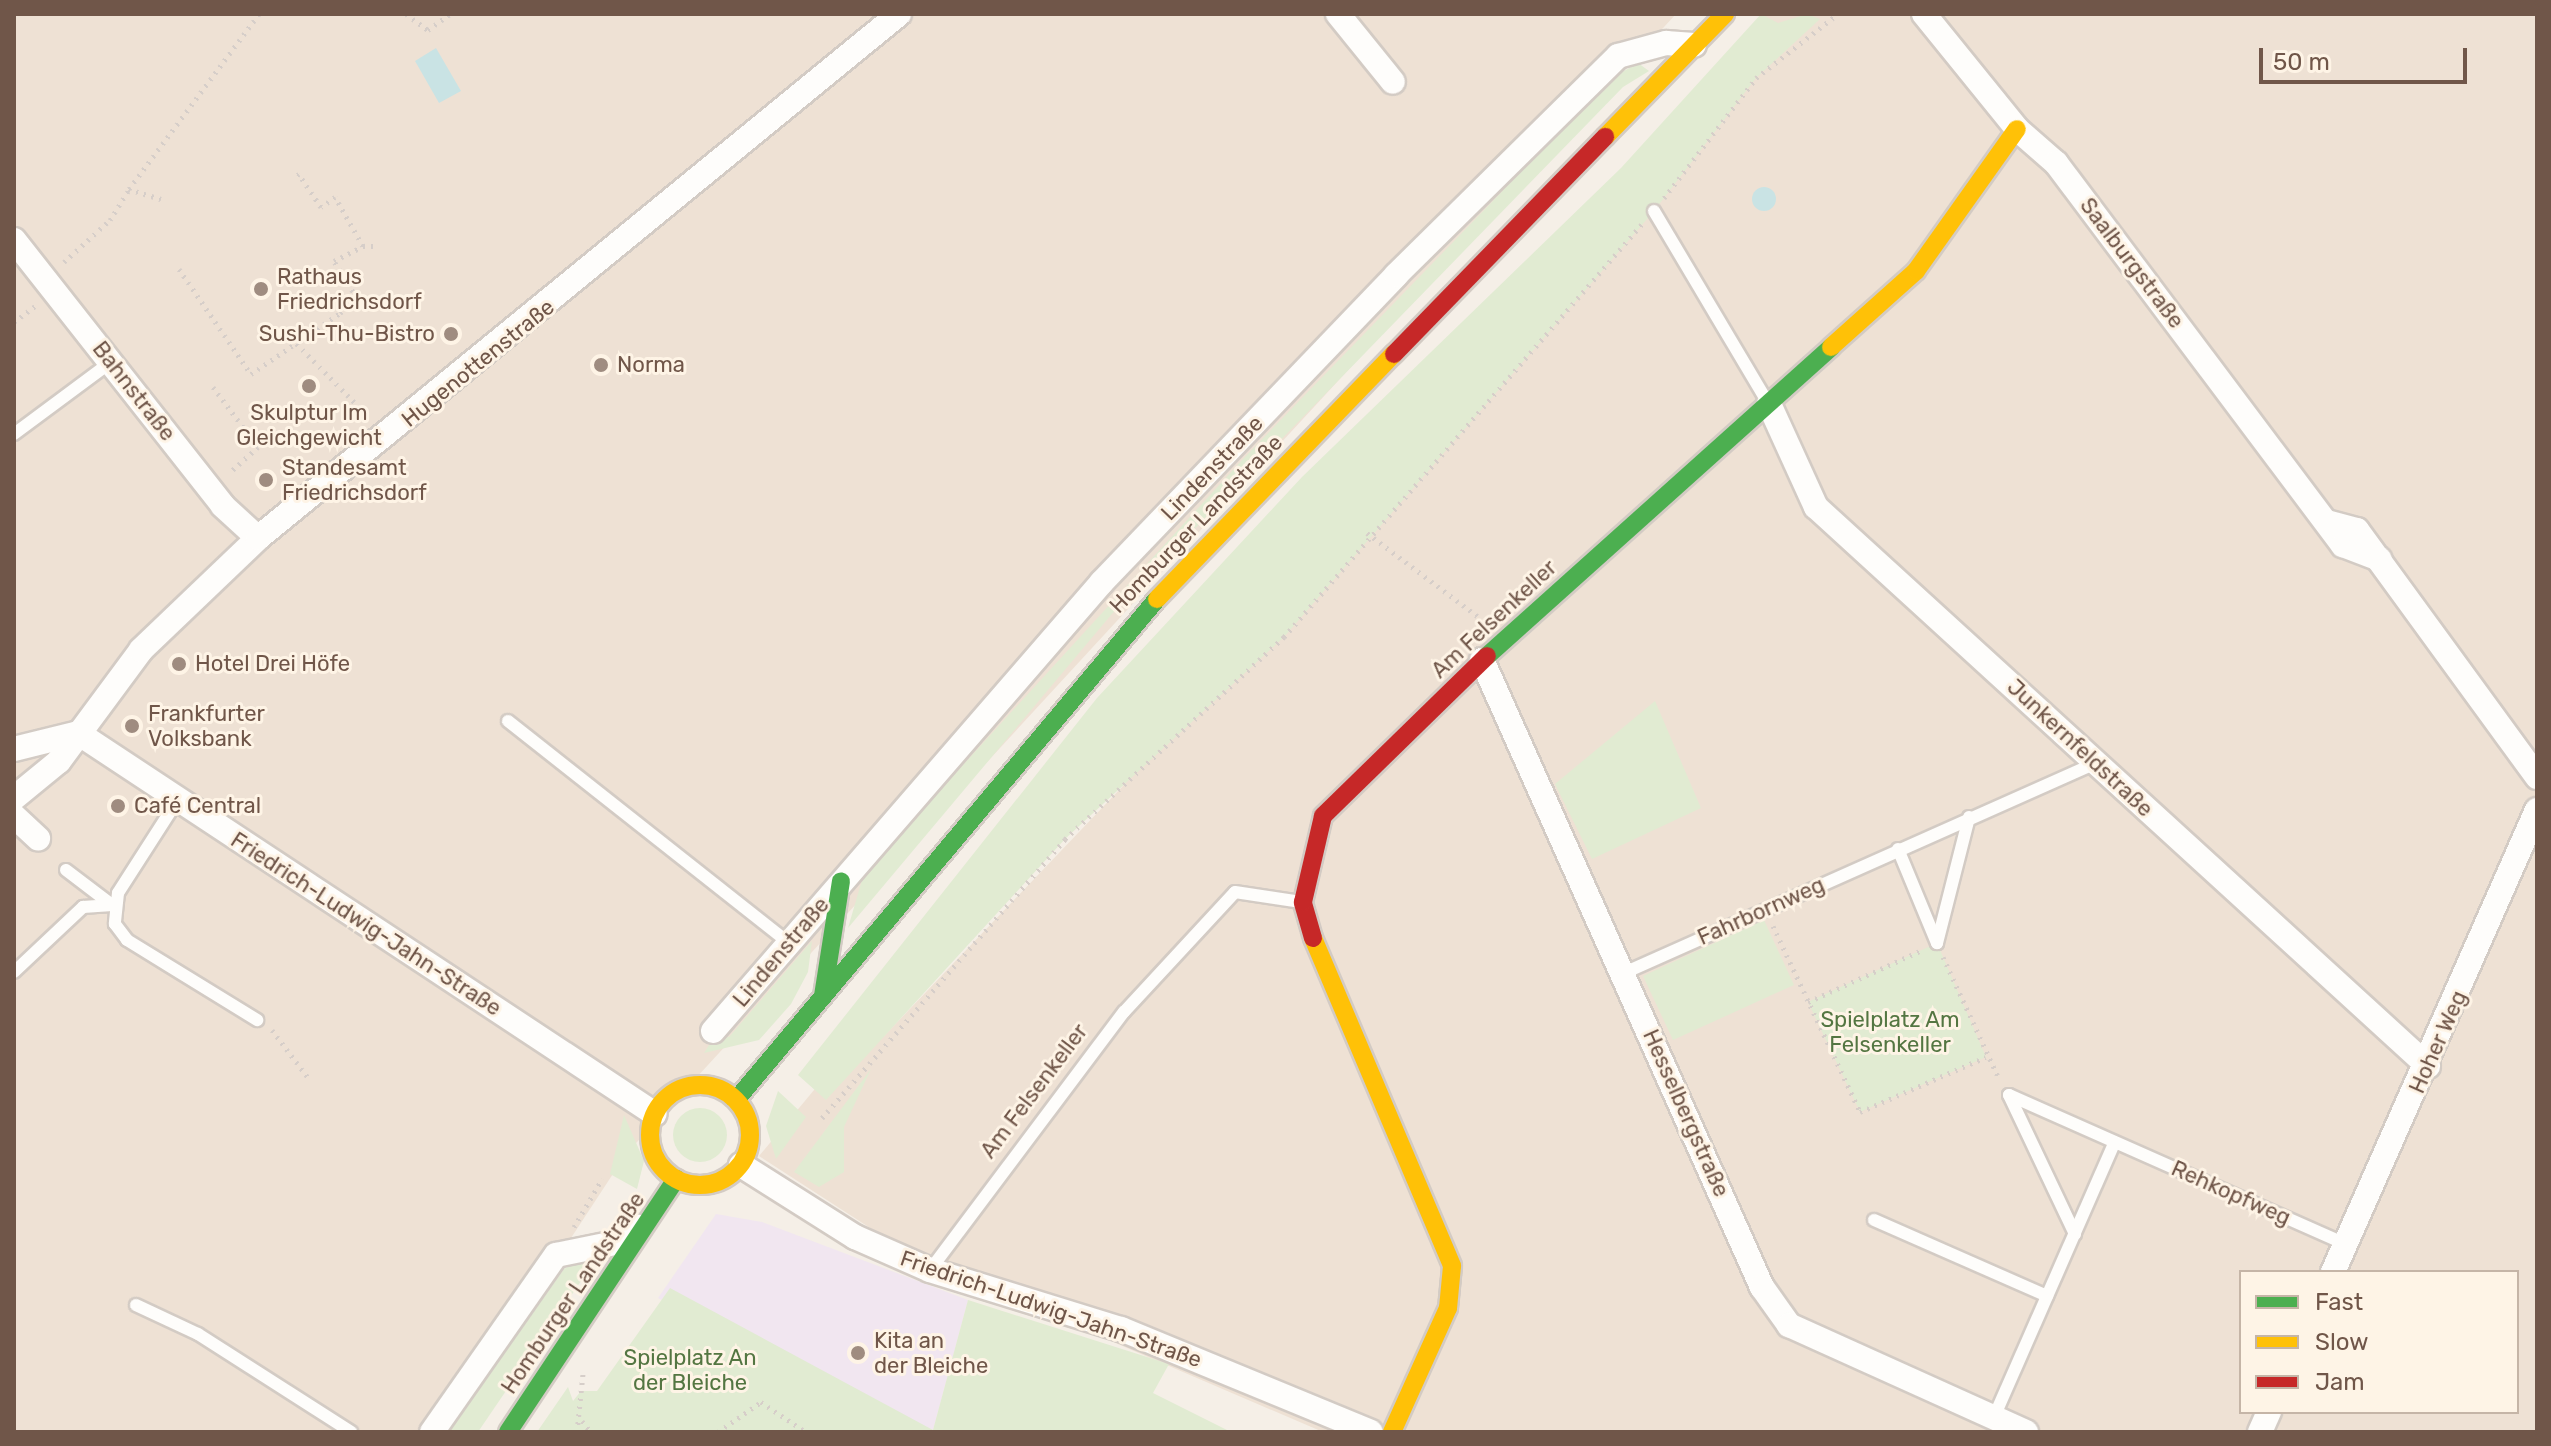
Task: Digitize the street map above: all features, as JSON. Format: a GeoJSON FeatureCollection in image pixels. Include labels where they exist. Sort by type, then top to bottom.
{"type":"FeatureCollection","features":[{"type":"Feature","properties":{"kind":"street","name":"Hugenottenstraße"},"geometry":{"type":"LineString","coordinates":[[14,798],[59,761],[141,650],[258,538],[389,436],[899,14]]}},
{"type":"Feature","properties":{"kind":"street"},"geometry":{"type":"LineString","coordinates":[[1338,14],[1393,82]]}},
{"type":"Feature","properties":{"kind":"street","name":"Homburger Landstraße"},"geometry":{"type":"LineString","coordinates":[[736,1100],[1128,628],[1725,14]]}},
{"type":"Feature","properties":{"kind":"street","name":"Saalburgstraße"},"geometry":{"type":"LineString","coordinates":[[1924,14],[2017,129],[2056,163],[2343,545],[2379,559],[2537,777]]}},
{"type":"Feature","properties":{"kind":"street","name":"Lindenstraße"},"geometry":{"type":"LineString","coordinates":[[713,1031],[1102,582],[1607,67],[1618,56],[1666,43],[1694,45]]}},
{"type":"Feature","properties":{"kind":"street","name":"Am Felsenkeller"},"geometry":{"type":"LineString","coordinates":[[1392,1432],[1448,1308],[1452,1266],[1320,963],[1303,902],[1323,816],[1482,660],[1916,271],[2017,129]]}},
{"type":"Feature","properties":{"kind":"street","name":"Bahnstraße"},"geometry":{"type":"LineString","coordinates":[[14,240],[210,489],[258,538]]}},
{"type":"Feature","properties":{"kind":"street","name":"Junkernfeldstraße"},"geometry":{"type":"LineString","coordinates":[[1769,404],[1816,507],[2428,1066]]}},
{"type":"Feature","properties":{"kind":"street","name":"Hesselbergstraße"},"geometry":{"type":"LineString","coordinates":[[1482,660],[1762,1287],[1789,1325],[2026,1432]]}},
{"type":"Feature","properties":{"kind":"street"},"geometry":{"type":"LineString","coordinates":[[14,749],[78,733]]}},
{"type":"Feature","properties":{"kind":"street","name":"Friedrich-Ludwig-Jahn-Straße"},"geometry":{"type":"LineString","coordinates":[[78,733],[155,787],[655,1114]]}},
{"type":"Feature","properties":{"kind":"street","name":"Hoher Weg"},"geometry":{"type":"LineString","coordinates":[[2334,1270],[2428,1066],[2537,810]]}},
{"type":"Feature","properties":{"kind":"street"},"geometry":{"type":"LineString","coordinates":[[14,816],[38,838]]}},
{"type":"Feature","properties":{"kind":"street"},"geometry":{"type":"LineString","coordinates":[[823,996],[841,881]]}},
{"type":"Feature","properties":{"kind":"street"},"geometry":{"type":"LineString","coordinates":[[697,1085],[736,1100],[751,1139],[741,1165],[718,1182],[676,1179],[651,1146],[655,1114],[670,1095],[697,1085]]}},
{"type":"Feature","properties":{"kind":"street","name":"Friedrich-Ludwig-Jahn-Straße"},"geometry":{"type":"LineString","coordinates":[[741,1165],[855,1237],[930,1270],[1121,1329],[1371,1432]]}},
{"type":"Feature","properties":{"kind":"street","name":"Homburger Landstraße"},"geometry":{"type":"LineString","coordinates":[[508,1432],[656,1215],[676,1179]]}},
{"type":"Feature","properties":{"kind":"street"},"geometry":{"type":"LineString","coordinates":[[432,1432],[556,1255],[615,1243],[656,1215]]}},
{"type":"Feature","properties":{"kind":"lane"},"geometry":{"type":"LineString","coordinates":[[1654,211],[1769,404]]}},
{"type":"Feature","properties":{"kind":"lane"},"geometry":{"type":"LineString","coordinates":[[14,434],[112,361]]}},
{"type":"Feature","properties":{"kind":"lane"},"geometry":{"type":"LineString","coordinates":[[508,721],[789,943]]}},
{"type":"Feature","properties":{"kind":"lane","name":"Fahrbornweg"},"geometry":{"type":"LineString","coordinates":[[1624,973],[2096,763]]}},
{"type":"Feature","properties":{"kind":"lane"},"geometry":{"type":"LineString","coordinates":[[112,905],[177,801]]}},
{"type":"Feature","properties":{"kind":"lane"},"geometry":{"type":"LineString","coordinates":[[1937,943],[1969,817]]}},
{"type":"Feature","properties":{"kind":"lane"},"geometry":{"type":"LineString","coordinates":[[1898,849],[1937,943]]}},
{"type":"Feature","properties":{"kind":"lane"},"geometry":{"type":"LineString","coordinates":[[66,870],[112,905],[127,940],[257,1020]]}},
{"type":"Feature","properties":{"kind":"lane","name":"Am Felsenkeller"},"geometry":{"type":"LineString","coordinates":[[930,1270],[1124,1012],[1235,892],[1303,902]]}},
{"type":"Feature","properties":{"kind":"lane"},"geometry":{"type":"LineString","coordinates":[[14,972],[83,907],[112,905]]}},
{"type":"Feature","properties":{"kind":"lane"},"geometry":{"type":"LineString","coordinates":[[2009,1095],[2075,1234]]}},
{"type":"Feature","properties":{"kind":"lane","name":"Rehkopfweg"},"geometry":{"type":"LineString","coordinates":[[2009,1095],[2346,1244]]}},
{"type":"Feature","properties":{"kind":"lane"},"geometry":{"type":"LineString","coordinates":[[1994,1417],[2115,1142]]}},
{"type":"Feature","properties":{"kind":"lane"},"geometry":{"type":"LineString","coordinates":[[1874,1220],[2047,1296]]}},
{"type":"Feature","properties":{"kind":"lane"},"geometry":{"type":"LineString","coordinates":[[136,1305],[198,1334],[351,1432]]}},
{"type":"Feature","properties":{"kind":"path"},"geometry":{"type":"LineString","coordinates":[[48,282],[129,189],[259,14]]}},
{"type":"Feature","properties":{"kind":"path"},"geometry":{"type":"LineString","coordinates":[[406,14],[428,30],[450,14]]}},
{"type":"Feature","properties":{"kind":"path"},"geometry":{"type":"LineString","coordinates":[[822,1118],[1065,839],[1284,637],[1367,533],[1654,211],[1756,78],[1834,17]]}},
{"type":"Feature","properties":{"kind":"path"},"geometry":{"type":"LineString","coordinates":[[293,178],[299,174],[321,207],[335,197],[363,246]]}},
{"type":"Feature","properties":{"kind":"path"},"geometry":{"type":"LineString","coordinates":[[129,189],[161,199]]}},
{"type":"Feature","properties":{"kind":"path"},"geometry":{"type":"LineString","coordinates":[[179,269],[251,374],[298,346],[357,298],[334,261],[363,246],[378,246]]}},
{"type":"Feature","properties":{"kind":"path"},"geometry":{"type":"LineString","coordinates":[[291,338],[389,436]]}},
{"type":"Feature","properties":{"kind":"path"},"geometry":{"type":"LineString","coordinates":[[210,489],[258,447],[213,387]]}},
{"type":"Feature","properties":{"kind":"path"},"geometry":{"type":"LineString","coordinates":[[1367,533],[1507,638]]}},
{"type":"Feature","properties":{"kind":"path"},"geometry":{"type":"LineString","coordinates":[[1765,910],[1860,1112],[1986,1057]]}},
{"type":"Feature","properties":{"kind":"path"},"geometry":{"type":"LineString","coordinates":[[1808,1002],[1937,943],[1986,1057],[2009,1095]]}},
{"type":"Feature","properties":{"kind":"path"},"geometry":{"type":"LineString","coordinates":[[257,1020],[275,1032],[310,1080]]}},
{"type":"Feature","properties":{"kind":"path"},"geometry":{"type":"LineString","coordinates":[[556,1255],[602,1179]]}},
{"type":"Feature","properties":{"kind":"path"},"geometry":{"type":"LineString","coordinates":[[577,1432],[582,1421],[583,1374]]}},
{"type":"Feature","properties":{"kind":"path"},"geometry":{"type":"LineString","coordinates":[[718,1432],[761,1402],[806,1432]]}},
{"type":"Feature","properties":{"kind":"path"},"geometry":{"type":"LineString","coordinates":[[582,1421],[591,1432]]}},
{"type":"Feature","properties":{"kind":"shaded area"},"geometry":{"type":"Polygon","coordinates":[[[14,14],[1676,14],[626,1154],[444,1432],[14,1432],[14,14]]]}},
{"type":"Feature","properties":{"kind":"shaded area"},"geometry":{"type":"Polygon","coordinates":[[[1762,14],[2537,14],[2537,1432],[1323,1432],[915,1257],[759,1156],[849,1048],[862,1059],[1122,787],[1762,14]]]}},
{"type":"Feature","properties":{"kind":"shaded area","name":"Kita an der Bleiche"},"geometry":{"type":"Polygon","coordinates":[[[716,1214],[762,1222],[968,1300],[933,1430],[863,1407],[658,1298],[716,1214]]]}},
{"type":"Feature","properties":{"kind":"green space"},"geometry":{"type":"Polygon","coordinates":[[[1761,14],[1778,23],[1807,14],[1820,19],[1756,78],[1654,211],[1284,637],[1065,839],[826,1100],[798,1075],[1097,698],[1302,477],[1621,168],[1761,14]]]}},
{"type":"Feature","properties":{"kind":"green space"},"geometry":{"type":"Polygon","coordinates":[[[1638,63],[1649,71],[1623,87],[1111,615],[848,928],[864,873],[1243,459],[1613,77],[1638,63]]]}},
{"type":"Feature","properties":{"kind":"green space"},"geometry":{"type":"Polygon","coordinates":[[[1655,701],[1701,808],[1592,859],[1555,784],[1655,701]]]}},
{"type":"Feature","properties":{"kind":"green space"},"geometry":{"type":"Polygon","coordinates":[[[1764,920],[1794,985],[1673,1040],[1643,976],[1764,920]]]}},
{"type":"Feature","properties":{"kind":"green space"},"geometry":{"type":"Polygon","coordinates":[[[812,941],[808,972],[791,1004],[759,1040],[704,1053],[716,1034],[729,1037],[812,941]]]}},
{"type":"Feature","properties":{"kind":"green space","name":"Spielplatz Am Felsenkeller"},"geometry":{"type":"Polygon","coordinates":[[[1937,943],[1986,1057],[1860,1112],[1808,1002],[1937,943]]]}},
{"type":"Feature","properties":{"kind":"green space"},"geometry":{"type":"Polygon","coordinates":[[[871,1069],[844,1127],[844,1172],[819,1187],[794,1172],[871,1069]]]}},
{"type":"Feature","properties":{"kind":"green space"},"geometry":{"type":"Polygon","coordinates":[[[778,1091],[806,1117],[776,1159],[766,1126],[778,1091]]]}},
{"type":"Feature","properties":{"kind":"green space"},"geometry":{"type":"Polygon","coordinates":[[[700,1108],[719,1116],[727,1135],[719,1154],[700,1162],[681,1154],[673,1135],[681,1116],[700,1108]]]}},
{"type":"Feature","properties":{"kind":"green space"},"geometry":{"type":"Polygon","coordinates":[[[624,1115],[644,1161],[637,1189],[610,1174],[624,1115]]]}},
{"type":"Feature","properties":{"kind":"green space"},"geometry":{"type":"Polygon","coordinates":[[[580,1260],[592,1265],[478,1432],[448,1432],[564,1269],[580,1260]]]}},
{"type":"Feature","properties":{"kind":"green space","name":"Spielplatz An der Bleiche"},"geometry":{"type":"Polygon","coordinates":[[[670,1288],[933,1430],[968,1300],[1169,1364],[1153,1393],[1231,1432],[537,1432],[568,1387],[573,1401],[581,1391],[597,1391],[670,1288]]]}},
{"type":"Feature","properties":{"kind":"water"},"geometry":{"type":"Polygon","coordinates":[[[436,48],[461,91],[439,103],[415,61],[436,48]]]}},
{"type":"Feature","properties":{"kind":"water"},"geometry":{"type":"Polygon","coordinates":[[[1764,187],[1775,194],[1776,199],[1769,210],[1764,211],[1753,204],[1752,199],[1759,188],[1764,187]]]}},
{"type":"Feature","properties":{"kind":"traffic: fast"},"geometry":{"type":"LineString","coordinates":[[1487,656],[1831,347]]}},
{"type":"Feature","properties":{"kind":"traffic: fast"},"geometry":{"type":"LineString","coordinates":[[736,1100],[1157,599]]}},
{"type":"Feature","properties":{"kind":"traffic: fast"},"geometry":{"type":"LineString","coordinates":[[823,996],[841,881]]}},
{"type":"Feature","properties":{"kind":"traffic: fast"},"geometry":{"type":"LineString","coordinates":[[508,1432],[676,1179]]}},
{"type":"Feature","properties":{"kind":"traffic: slow"},"geometry":{"type":"LineString","coordinates":[[1605,137],[1725,14]]}},
{"type":"Feature","properties":{"kind":"traffic: slow"},"geometry":{"type":"LineString","coordinates":[[1831,347],[1916,271],[2017,129]]}},
{"type":"Feature","properties":{"kind":"traffic: slow"},"geometry":{"type":"LineString","coordinates":[[1157,599],[1394,354]]}},
{"type":"Feature","properties":{"kind":"traffic: slow"},"geometry":{"type":"LineString","coordinates":[[1313,938],[1452,1266],[1448,1308],[1392,1432]]}},
{"type":"Feature","properties":{"kind":"traffic: slow"},"geometry":{"type":"LineString","coordinates":[[700,1085],[728,1093],[742,1107],[750,1135],[742,1163],[728,1177],[700,1185],[672,1177],[658,1163],[650,1135],[658,1107],[672,1093],[700,1085]]}},
{"type":"Feature","properties":{"kind":"traffic: jam"},"geometry":{"type":"LineString","coordinates":[[1394,354],[1605,137]]}},
{"type":"Feature","properties":{"kind":"traffic: jam"},"geometry":{"type":"LineString","coordinates":[[1313,938],[1303,902],[1323,816],[1487,656]]}},
{"type":"Feature","properties":{"kind":"place","name":"Rathaus Friedrichsdorf"},"geometry":{"type":"Point","coordinates":[261,289]}},
{"type":"Feature","properties":{"kind":"place","name":"Sushi-Thu-Bistro"},"geometry":{"type":"Point","coordinates":[451,334]}},
{"type":"Feature","properties":{"kind":"place","name":"Norma"},"geometry":{"type":"Point","coordinates":[601,365]}},
{"type":"Feature","properties":{"kind":"place","name":"Skulptur Im Gleichgewicht"},"geometry":{"type":"Point","coordinates":[309,386]}},
{"type":"Feature","properties":{"kind":"place","name":"Standesamt Friedrichsdorf"},"geometry":{"type":"Point","coordinates":[266,480]}},
{"type":"Feature","properties":{"kind":"place","name":"Hotel Drei Höfe"},"geometry":{"type":"Point","coordinates":[179,664]}},
{"type":"Feature","properties":{"kind":"place","name":"Frankfurter Volksbank"},"geometry":{"type":"Point","coordinates":[132,726]}},
{"type":"Feature","properties":{"kind":"place","name":"Café Central"},"geometry":{"type":"Point","coordinates":[118,806]}},
{"type":"Feature","properties":{"kind":"place","name":"Kita an der Bleiche"},"geometry":{"type":"Point","coordinates":[858,1353]}}]}
